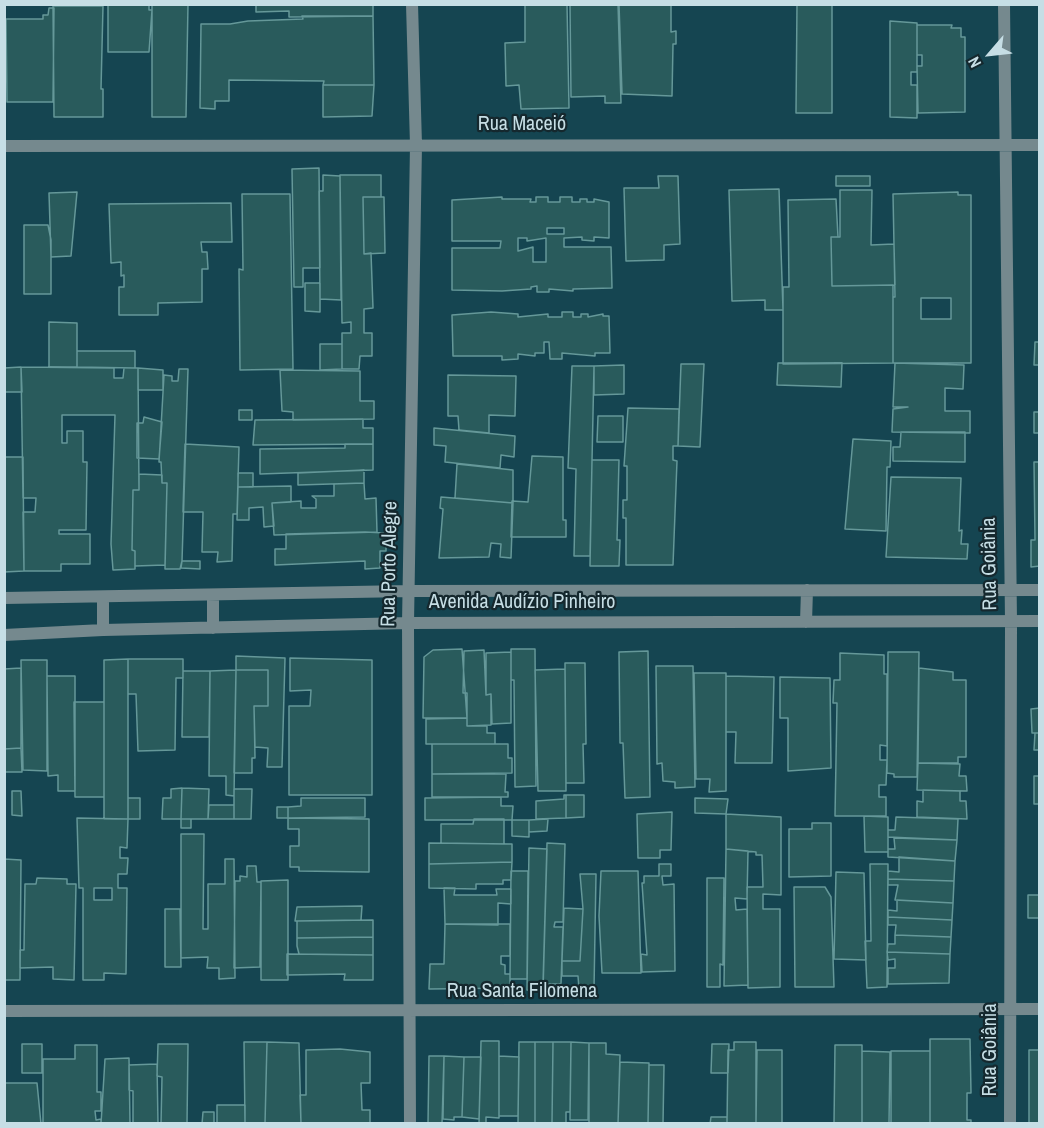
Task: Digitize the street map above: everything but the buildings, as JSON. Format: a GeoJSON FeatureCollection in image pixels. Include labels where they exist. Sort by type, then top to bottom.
{"type":"FeatureCollection","features":[{"type":"Feature","properties":{"kind":"street","name":"Rua Porto Alegre"},"geometry":{"type":"LineString","coordinates":[[410,1124],[408,623],[416,145],[412,4]]}},
{"type":"Feature","properties":{"kind":"street","name":"Rua Goiânia"},"geometry":{"type":"LineString","coordinates":[[1004,4],[1008,590],[1011,621],[1010,1124]]}},
{"type":"Feature","properties":{"kind":"street","name":"Rua Maceió"},"geometry":{"type":"LineString","coordinates":[[4,146],[1040,145]]}},
{"type":"Feature","properties":{"kind":"street"},"geometry":{"type":"LineString","coordinates":[[806,622],[807,590]]}},
{"type":"Feature","properties":{"kind":"street","name":"Avenida Audízio Pinheiro"},"geometry":{"type":"LineString","coordinates":[[4,598],[409,591],[1040,590]]}},
{"type":"Feature","properties":{"kind":"street"},"geometry":{"type":"LineString","coordinates":[[213,595],[213,628]]}},
{"type":"Feature","properties":{"kind":"street"},"geometry":{"type":"LineString","coordinates":[[103,598],[103,630]]}},
{"type":"Feature","properties":{"kind":"street","name":"Avenida Audízio Pinheiro"},"geometry":{"type":"LineString","coordinates":[[4,635],[103,630],[408,623],[1040,621]]}},
{"type":"Feature","properties":{"kind":"street","name":"Rua Santa Filomena"},"geometry":{"type":"LineString","coordinates":[[4,1011],[1040,1009]]}}]}
